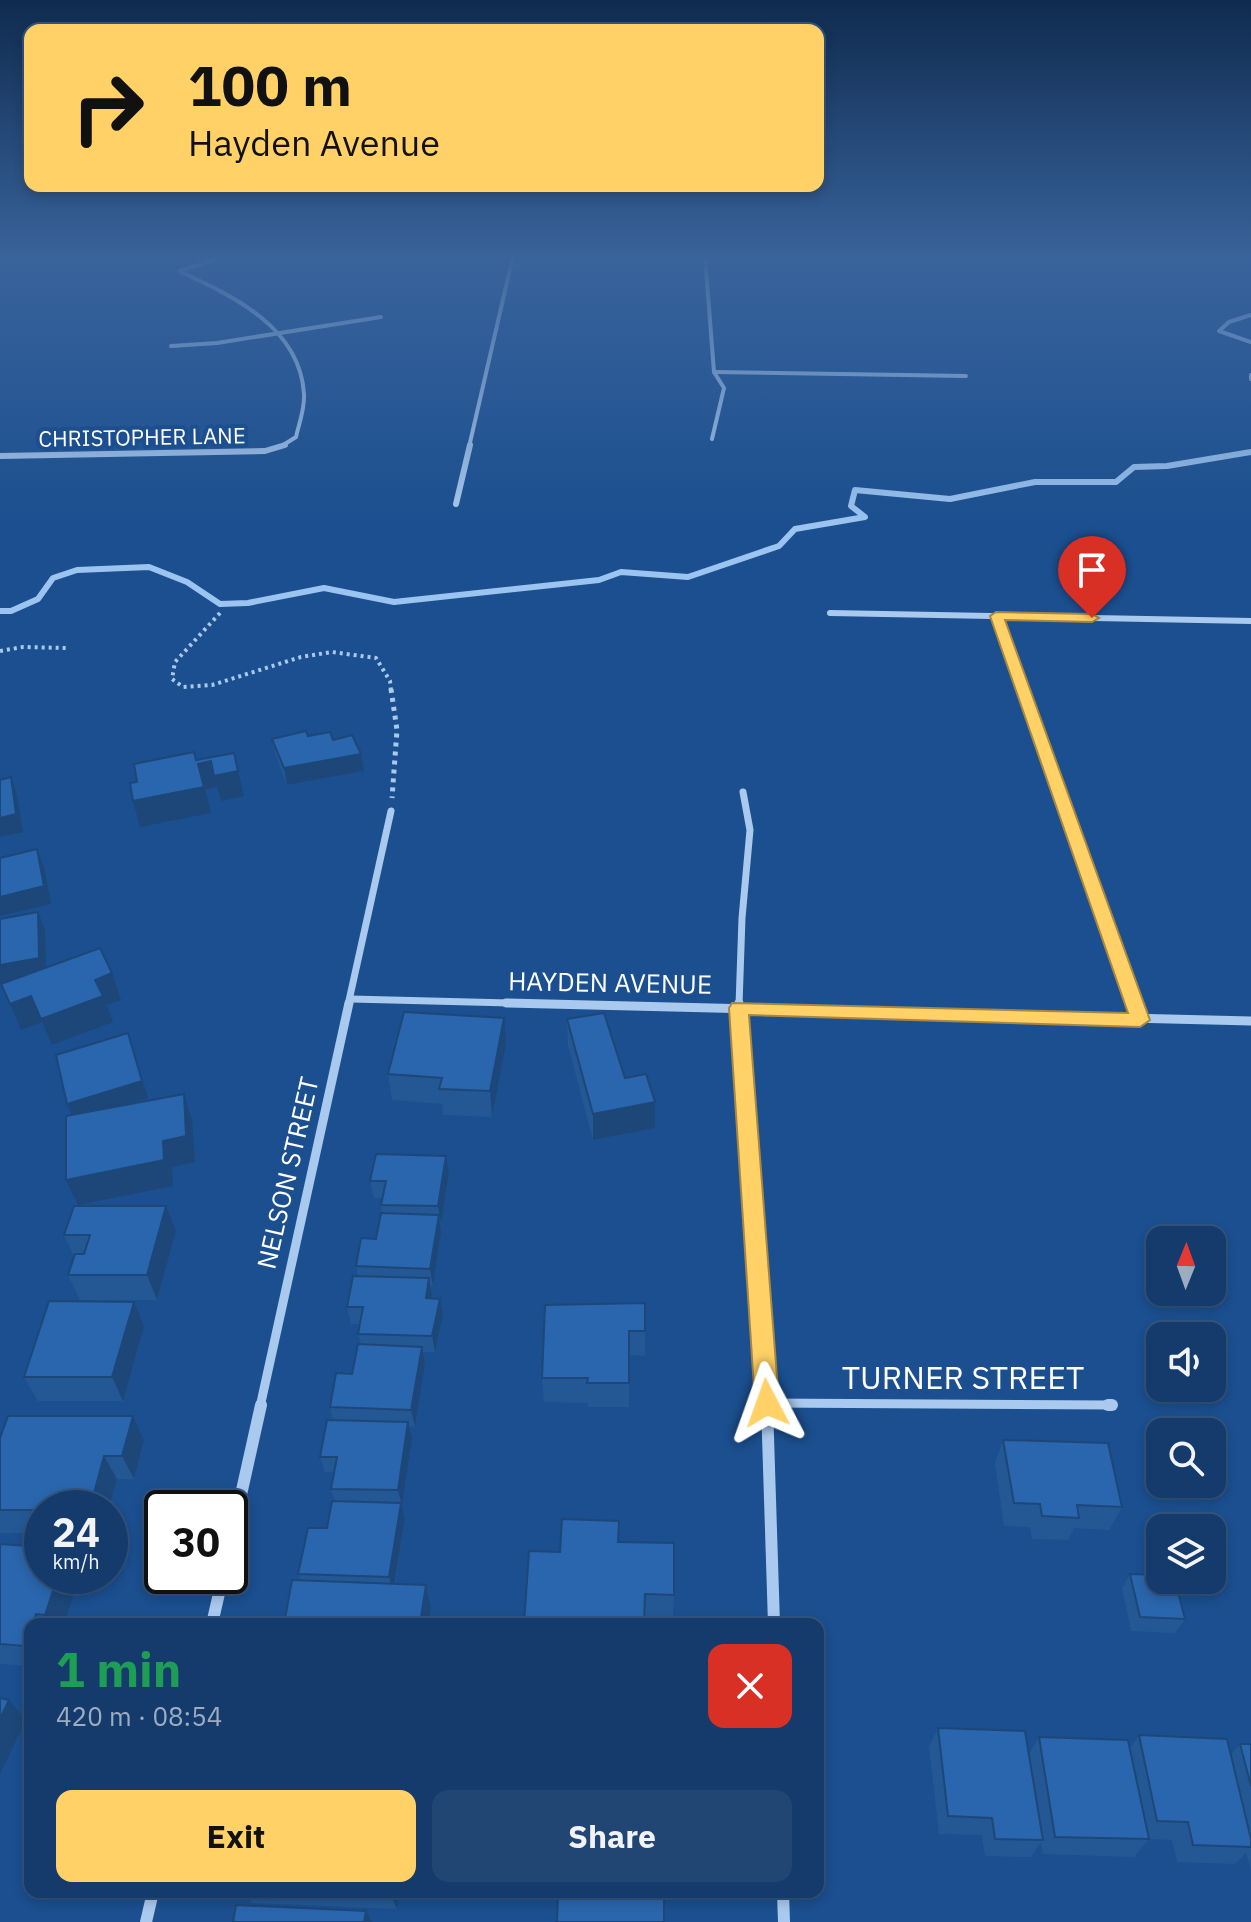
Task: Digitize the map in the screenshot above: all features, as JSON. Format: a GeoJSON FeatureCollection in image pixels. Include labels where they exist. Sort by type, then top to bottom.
{"type":"FeatureCollection","features":[{"type":"Feature","properties":{"kind":"street","name":"CHRISTOPHER LANE"},"geometry":{"type":"LineString","coordinates":[[0,456],[265,451],[284,446],[296,437],[304,396],[296,362],[286,346]]}},
{"type":"Feature","properties":{"kind":"street"},"geometry":{"type":"LineString","coordinates":[[456,504],[492,346]]}},
{"type":"Feature","properties":{"kind":"street"},"geometry":{"type":"LineString","coordinates":[[712,346],[714,372],[724,388],[712,439]]}},
{"type":"Feature","properties":{"kind":"street"},"geometry":{"type":"LineString","coordinates":[[714,372],[966,376]]}},
{"type":"Feature","properties":{"kind":"street"},"geometry":{"type":"LineString","coordinates":[[830,613],[1251,621]]}},
{"type":"Feature","properties":{"kind":"street"},"geometry":{"type":"LineString","coordinates":[[996,616],[1140,1020]]}},
{"type":"Feature","properties":{"kind":"street"},"geometry":{"type":"LineString","coordinates":[[743,792],[750,830],[742,918],[739,1008],[767,1403],[774,1618]]}},
{"type":"Feature","properties":{"kind":"street","name":"NELSON STREET"},"geometry":{"type":"LineString","coordinates":[[242,1490],[391,811]]}},
{"type":"Feature","properties":{"kind":"street","name":"HAYDEN AVENUE"},"geometry":{"type":"LineString","coordinates":[[351,999],[1251,1021]]}},
{"type":"Feature","properties":{"kind":"street","name":"TURNER STREET"},"geometry":{"type":"LineString","coordinates":[[767,1403],[1112,1405]]}},
{"type":"Feature","properties":{"kind":"street"},"geometry":{"type":"LineString","coordinates":[[213,1618],[219,1594]]}},
{"type":"Feature","properties":{"kind":"street"},"geometry":{"type":"LineString","coordinates":[[146,1922],[152,1898]]}},
{"type":"Feature","properties":{"kind":"street"},"geometry":{"type":"LineString","coordinates":[[783,1898],[784,1922]]}},
{"type":"Feature","properties":{"kind":"path"},"geometry":{"type":"LineString","coordinates":[[220,613],[175,662],[172,679],[183,687],[212,685],[301,657],[332,652],[376,658],[390,681],[397,730],[391,811]]}},
{"type":"Feature","properties":{"kind":"path"},"geometry":{"type":"LineString","coordinates":[[0,651],[23,647],[66,648]]}},
{"type":"Feature","properties":{"kind":"building"},"geometry":{"type":"Polygon","coordinates":[[[306,731],[308,736],[330,732],[333,740],[352,735],[361,754],[284,768],[272,739],[306,731]]]}},
{"type":"Feature","properties":{"kind":"building"},"geometry":{"type":"Polygon","coordinates":[[[194,752],[196,760],[234,753],[238,771],[214,776],[211,761],[198,764],[204,787],[133,801],[130,783],[137,782],[134,764],[194,752]]]}},
{"type":"Feature","properties":{"kind":"building"},"geometry":{"type":"Polygon","coordinates":[[[11,777],[16,814],[0,818],[0,780],[11,777]]]}},
{"type":"Feature","properties":{"kind":"building"},"geometry":{"type":"Polygon","coordinates":[[[37,849],[44,886],[0,897],[0,858],[37,849]]]}},
{"type":"Feature","properties":{"kind":"building"},"geometry":{"type":"Polygon","coordinates":[[[38,912],[39,958],[0,965],[0,919],[38,912]]]}},
{"type":"Feature","properties":{"kind":"building"},"geometry":{"type":"Polygon","coordinates":[[[100,948],[112,973],[95,980],[103,996],[41,1019],[31,996],[10,1004],[1,984],[100,948]]]}},
{"type":"Feature","properties":{"kind":"building"},"geometry":{"type":"Polygon","coordinates":[[[404,1012],[504,1018],[490,1091],[439,1089],[442,1078],[388,1074],[404,1012]]]}},
{"type":"Feature","properties":{"kind":"building"},"geometry":{"type":"Polygon","coordinates":[[[604,1013],[625,1078],[646,1074],[655,1102],[593,1114],[567,1019],[604,1013]]]}},
{"type":"Feature","properties":{"kind":"building"},"geometry":{"type":"Polygon","coordinates":[[[128,1033],[142,1081],[67,1104],[56,1055],[128,1033]]]}},
{"type":"Feature","properties":{"kind":"building"},"geometry":{"type":"Polygon","coordinates":[[[184,1094],[186,1136],[163,1141],[164,1160],[66,1180],[66,1116],[184,1094]]]}},
{"type":"Feature","properties":{"kind":"building"},"geometry":{"type":"Polygon","coordinates":[[[376,1154],[446,1156],[438,1206],[381,1205],[386,1181],[370,1181],[376,1154]]]}},
{"type":"Feature","properties":{"kind":"building"},"geometry":{"type":"Polygon","coordinates":[[[74,1206],[166,1206],[147,1275],[68,1275],[75,1254],[84,1254],[90,1235],[64,1235],[74,1206]]]}},
{"type":"Feature","properties":{"kind":"building"},"geometry":{"type":"Polygon","coordinates":[[[381,1213],[439,1215],[430,1269],[356,1266],[361,1238],[376,1239],[381,1213]]]}},
{"type":"Feature","properties":{"kind":"building"},"geometry":{"type":"Polygon","coordinates":[[[353,1276],[429,1278],[426,1298],[440,1299],[432,1336],[358,1334],[363,1307],[347,1307],[353,1276]]]}},
{"type":"Feature","properties":{"kind":"building"},"geometry":{"type":"Polygon","coordinates":[[[49,1301],[134,1302],[112,1377],[24,1377],[49,1301]]]}},
{"type":"Feature","properties":{"kind":"building"},"geometry":{"type":"Polygon","coordinates":[[[645,1303],[645,1331],[629,1331],[629,1383],[587,1383],[588,1378],[542,1378],[545,1305],[645,1303]]]}},
{"type":"Feature","properties":{"kind":"building"},"geometry":{"type":"Polygon","coordinates":[[[358,1344],[422,1347],[411,1410],[330,1407],[336,1373],[352,1374],[358,1344]]]}},
{"type":"Feature","properties":{"kind":"building"},"geometry":{"type":"Polygon","coordinates":[[[8,1416],[133,1416],[122,1456],[104,1456],[95,1490],[24,1490],[24,1510],[0,1510],[0,1438],[8,1416]]]}},
{"type":"Feature","properties":{"kind":"building"},"geometry":{"type":"Polygon","coordinates":[[[327,1420],[408,1422],[398,1490],[331,1489],[337,1457],[320,1457],[327,1420]]]}},
{"type":"Feature","properties":{"kind":"building"},"geometry":{"type":"Polygon","coordinates":[[[1003,1440],[1108,1443],[1122,1507],[1077,1505],[1079,1518],[1042,1516],[1040,1504],[1014,1503],[1003,1440]]]}},
{"type":"Feature","properties":{"kind":"building"},"geometry":{"type":"Polygon","coordinates":[[[332,1501],[401,1503],[389,1577],[298,1574],[308,1528],[327,1528],[332,1501]]]}},
{"type":"Feature","properties":{"kind":"building"},"geometry":{"type":"Polygon","coordinates":[[[562,1519],[619,1521],[618,1542],[674,1543],[674,1595],[645,1594],[644,1618],[524,1618],[529,1551],[560,1552],[562,1519]]]}},
{"type":"Feature","properties":{"kind":"building"},"geometry":{"type":"Polygon","coordinates":[[[0,1544],[24,1546],[24,1594],[52,1594],[45,1615],[24,1618],[24,1646],[0,1644],[0,1544]]]}},
{"type":"Feature","properties":{"kind":"building"},"geometry":{"type":"Polygon","coordinates":[[[1130,1574],[1146,1575],[1146,1594],[1179,1594],[1185,1619],[1140,1617],[1130,1574]]]}},
{"type":"Feature","properties":{"kind":"building"},"geometry":{"type":"Polygon","coordinates":[[[292,1580],[426,1585],[421,1618],[285,1618],[292,1580]]]}},
{"type":"Feature","properties":{"kind":"building"},"geometry":{"type":"Polygon","coordinates":[[[0,1698],[9,1700],[0,1719],[0,1698]]]}},
{"type":"Feature","properties":{"kind":"building"},"geometry":{"type":"Polygon","coordinates":[[[938,1728],[1025,1731],[1043,1840],[995,1839],[992,1818],[948,1816],[938,1728]]]}},
{"type":"Feature","properties":{"kind":"building"},"geometry":{"type":"Polygon","coordinates":[[[1139,1735],[1227,1739],[1251,1847],[1193,1845],[1188,1822],[1157,1821],[1139,1735]]]}},
{"type":"Feature","properties":{"kind":"building"},"geometry":{"type":"Polygon","coordinates":[[[1039,1737],[1128,1740],[1149,1839],[1055,1837],[1039,1737]]]}},
{"type":"Feature","properties":{"kind":"building"},"geometry":{"type":"Polygon","coordinates":[[[1240,1744],[1251,1744],[1251,1786],[1240,1744]]]}},
{"type":"Feature","properties":{"kind":"building"},"geometry":{"type":"Polygon","coordinates":[[[558,1898],[664,1898],[664,1922],[557,1922],[558,1898]]]}},
{"type":"Feature","properties":{"kind":"building"},"geometry":{"type":"Polygon","coordinates":[[[236,1905],[366,1911],[364,1922],[233,1922],[236,1905]]]}},
{"type":"Feature","properties":{"kind":"waterway"},"geometry":{"type":"LineString","coordinates":[[0,611],[11,611],[38,599],[53,578],[77,570],[149,567],[187,582],[220,604],[248,603],[324,588],[394,602],[599,580],[621,572],[688,577],[779,546],[795,529],[865,517],[851,506],[855,490],[950,499],[1035,482],[1116,482],[1134,467],[1167,466],[1251,452]]}},
{"type":"Feature","properties":{"kind":"route"},"geometry":{"type":"LineString","coordinates":[[767,1403],[739,1008],[1140,1020],[996,616],[1092,618]]}}]}
